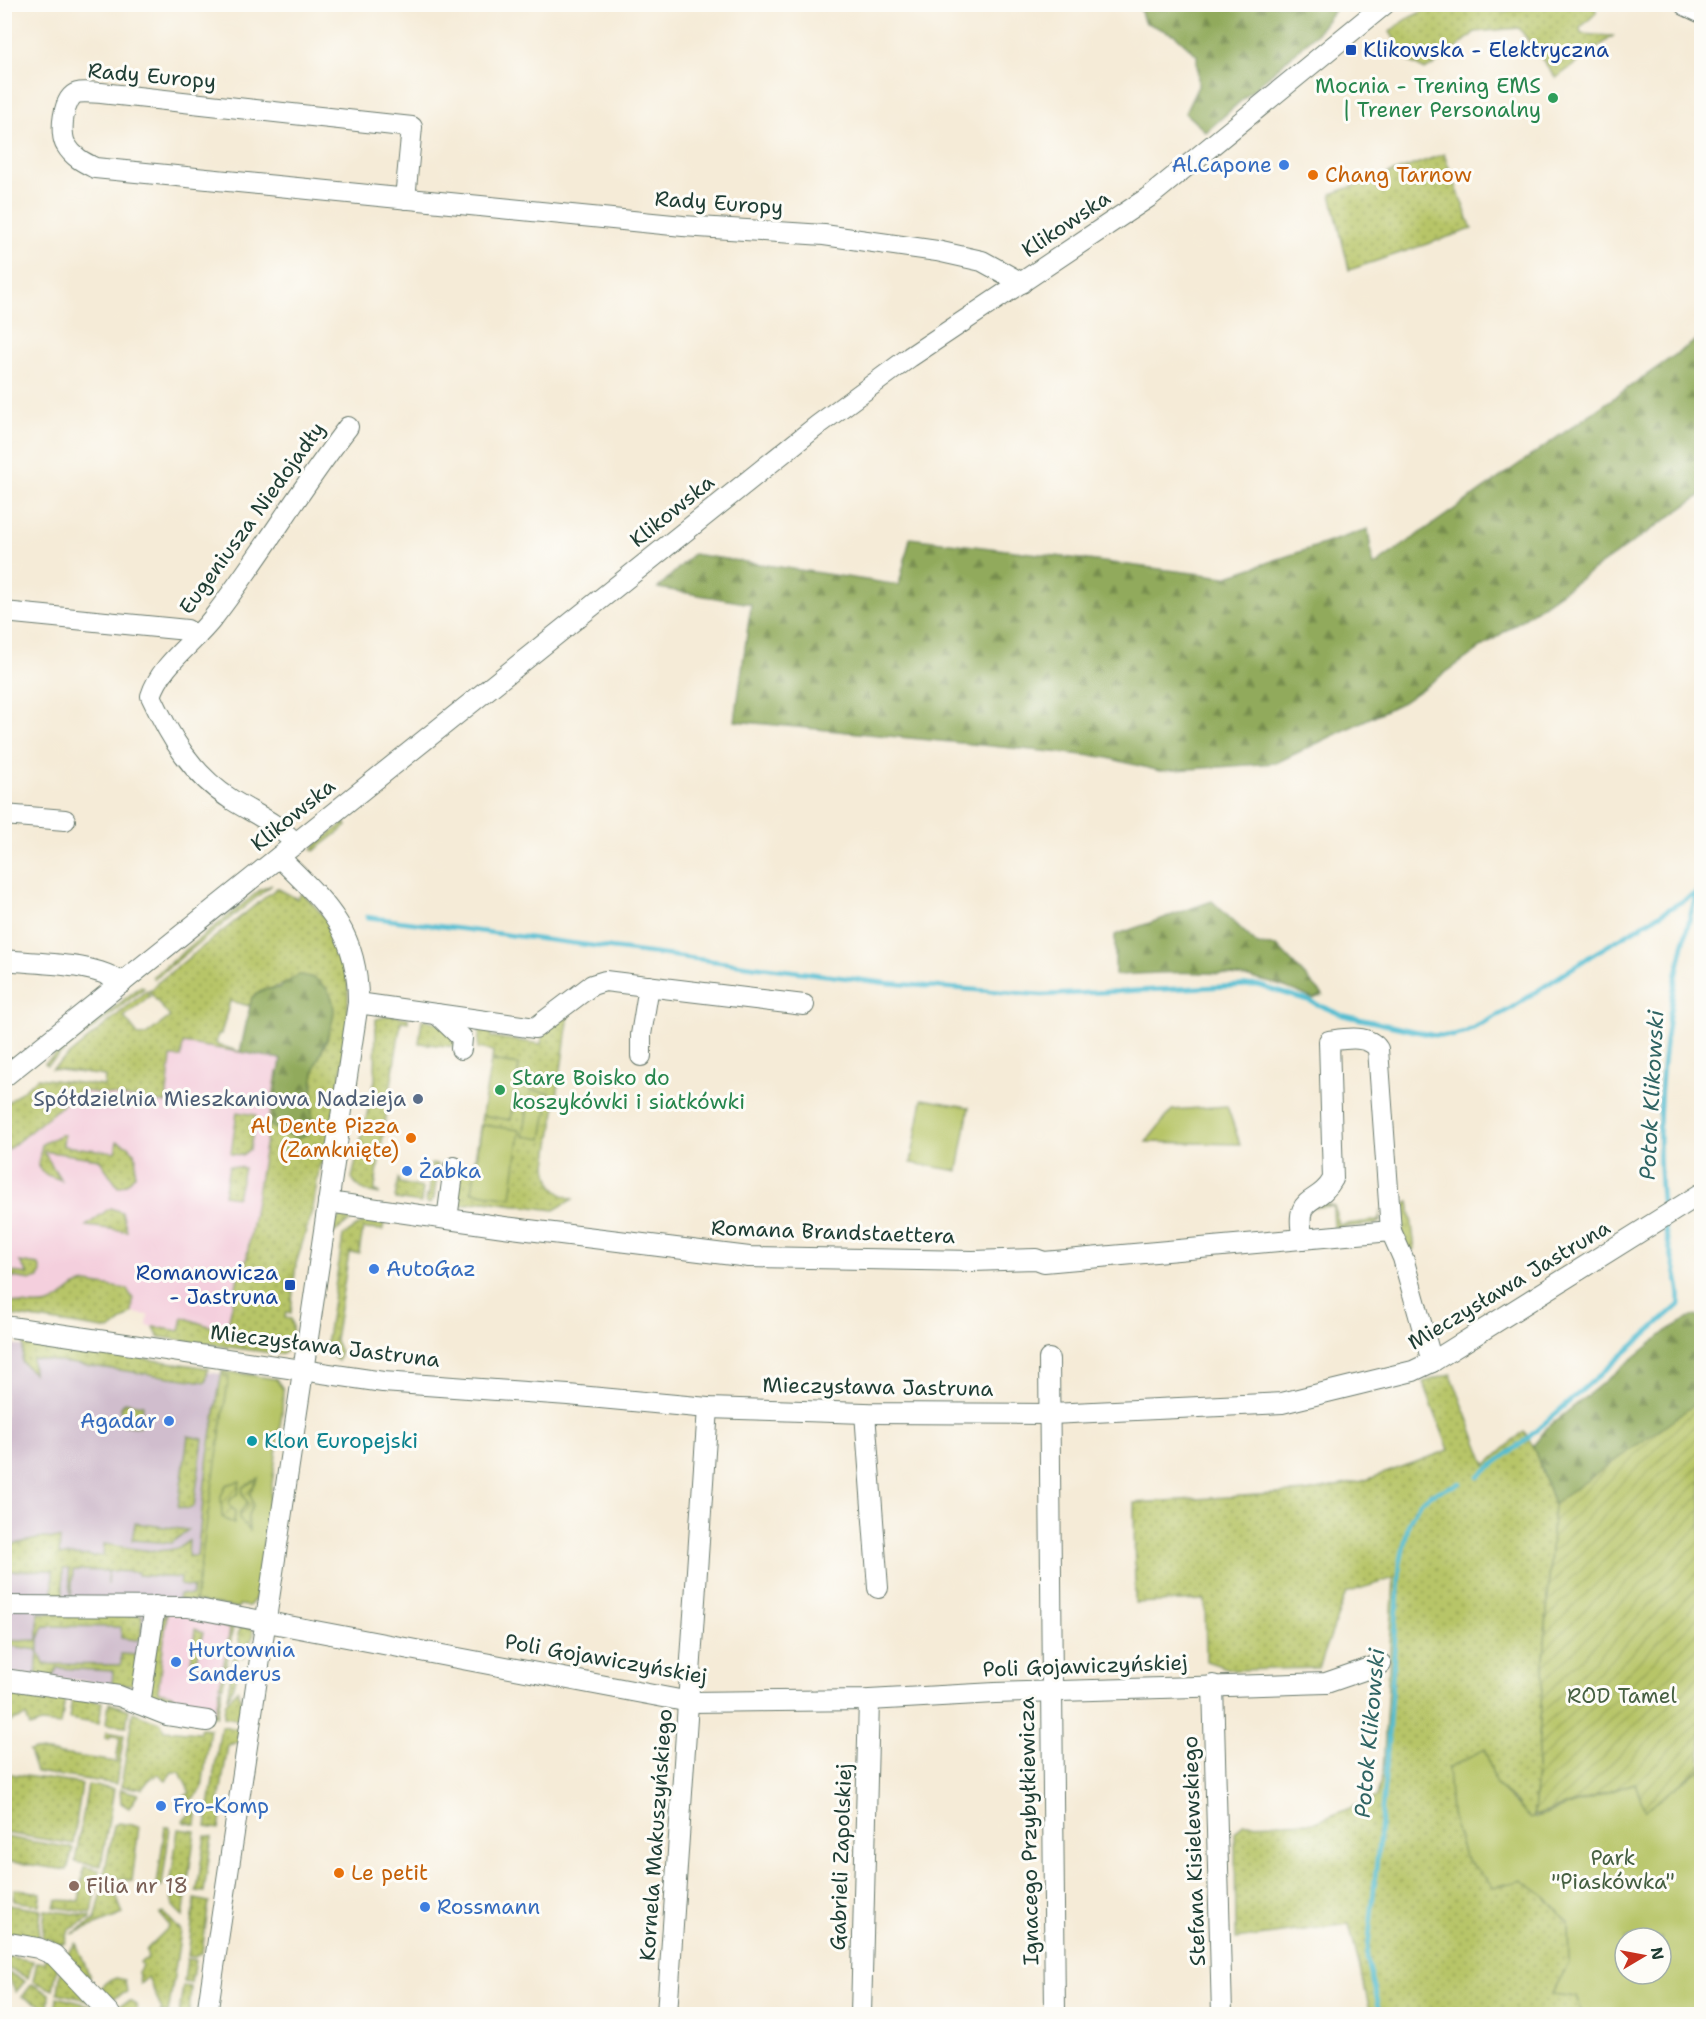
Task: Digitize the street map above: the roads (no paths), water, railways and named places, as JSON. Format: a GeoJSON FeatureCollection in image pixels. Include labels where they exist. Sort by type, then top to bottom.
{"type":"FeatureCollection","features":[{"type":"Feature","properties":{"kind":"main road"},"geometry":{"type":"LineString","coordinates":[[1687,4],[1701,11]]}},
{"type":"Feature","properties":{"kind":"street","name":"Klikowska"},"geometry":{"type":"LineString","coordinates":[[4,1077],[836,411],[910,357],[1171,180],[1385,4]]}},
{"type":"Feature","properties":{"kind":"street","name":"Rady Europy"},"geometry":{"type":"LineString","coordinates":[[405,199],[412,127],[101,93],[76,93],[69,99],[63,124],[64,142],[75,157],[95,168],[405,199],[683,226],[824,235],[937,251],[982,261],[1022,282]]}},
{"type":"Feature","properties":{"kind":"street","name":"Eugeniusza Niedojadły"},"geometry":{"type":"LineString","coordinates":[[296,844],[279,826],[213,787],[191,765],[164,724],[150,696],[154,684],[164,671],[213,619],[314,471],[348,427]]}},
{"type":"Feature","properties":{"kind":"street"},"geometry":{"type":"LineString","coordinates":[[4,612],[187,630],[197,636]]}},
{"type":"Feature","properties":{"kind":"street"},"geometry":{"type":"LineString","coordinates":[[4,815],[65,820]]}},
{"type":"Feature","properties":{"kind":"street"},"geometry":{"type":"LineString","coordinates":[[207,2014],[358,1003],[354,961],[339,922],[328,906],[279,858]]}},
{"type":"Feature","properties":{"kind":"street"},"geometry":{"type":"LineString","coordinates":[[4,960],[91,970],[122,983]]}},
{"type":"Feature","properties":{"kind":"street"},"geometry":{"type":"LineString","coordinates":[[358,1003],[535,1028],[592,985],[605,981],[804,1005]]}},
{"type":"Feature","properties":{"kind":"street"},"geometry":{"type":"LineString","coordinates":[[641,1056],[641,1035],[649,986]]}},
{"type":"Feature","properties":{"kind":"street"},"geometry":{"type":"LineString","coordinates":[[437,1014],[462,1038],[466,1049],[473,1026],[469,1018]]}},
{"type":"Feature","properties":{"kind":"street"},"geometry":{"type":"LineString","coordinates":[[1303,1239],[1301,1211],[1306,1201],[1325,1190],[1334,1179],[1329,1041],[1363,1040],[1374,1044],[1378,1049],[1391,1231],[1403,1258],[1432,1362]]}},
{"type":"Feature","properties":{"kind":"street"},"geometry":{"type":"LineString","coordinates":[[442,1218],[449,1166]]}},
{"type":"Feature","properties":{"kind":"street","name":"Mieczysława Jastruna"},"geometry":{"type":"LineString","coordinates":[[4,1326],[383,1382],[708,1408],[864,1413],[1051,1414],[1282,1403],[1413,1371],[1432,1362],[1701,1193]]}},
{"type":"Feature","properties":{"kind":"street","name":"Romana Brandstaettera"},"geometry":{"type":"LineString","coordinates":[[328,1202],[755,1257],[973,1261],[1036,1259],[1044,1262],[1391,1231]]}},
{"type":"Feature","properties":{"kind":"street","name":"Ignacego Przybyłkiewicza"},"geometry":{"type":"LineString","coordinates":[[1049,1359],[1055,2014]]}},
{"type":"Feature","properties":{"kind":"street","name":"Kornela Makuszyńskiego"},"geometry":{"type":"LineString","coordinates":[[667,2014],[690,1702],[708,1408]]}},
{"type":"Feature","properties":{"kind":"street"},"geometry":{"type":"LineString","coordinates":[[864,1413],[878,1588]]}},
{"type":"Feature","properties":{"kind":"street","name":"Poli Gojawiczyńskiej"},"geometry":{"type":"LineString","coordinates":[[4,1606],[188,1607],[690,1702],[869,1700],[995,1693],[1326,1683],[1381,1664]]}},
{"type":"Feature","properties":{"kind":"street"},"geometry":{"type":"LineString","coordinates":[[140,1704],[155,1606]]}},
{"type":"Feature","properties":{"kind":"street"},"geometry":{"type":"LineString","coordinates":[[4,1679],[118,1696],[167,1715],[207,1721]]}},
{"type":"Feature","properties":{"kind":"street","name":"Stefana Kisielewskiego"},"geometry":{"type":"LineString","coordinates":[[1213,1685],[1222,2014]]}},
{"type":"Feature","properties":{"kind":"street","name":"Gabrieli Zapolskiej"},"geometry":{"type":"LineString","coordinates":[[861,2014],[869,1700]]}},
{"type":"Feature","properties":{"kind":"street"},"geometry":{"type":"LineString","coordinates":[[4,1942],[38,1948],[54,1954],[110,2014]]}},
{"type":"Feature","properties":{"kind":"waterway","name":"Potok Klikowski"},"geometry":{"type":"LineString","coordinates":[[1663,1212],[1659,1127],[1661,1084],[1680,957],[1702,875]]}},
{"type":"Feature","properties":{"kind":"waterway"},"geometry":{"type":"LineString","coordinates":[[367,917],[886,983],[1042,995],[1257,985],[1307,1000],[1342,1015],[1432,1035],[1453,1036],[1464,1033],[1510,1009],[1592,955],[1696,893]]}},
{"type":"Feature","properties":{"kind":"waterway","name":"Potok Klikowski"},"geometry":{"type":"LineString","coordinates":[[1478,1476],[1522,1443],[1679,1305],[1677,1277],[1664,1223]]}},
{"type":"Feature","properties":{"kind":"waterway","name":"Potok Klikowski"},"geometry":{"type":"LineString","coordinates":[[1381,2014],[1367,1958],[1386,1769],[1400,1564],[1409,1522],[1420,1502],[1432,1494],[1460,1483]]}},
{"type":"Feature","properties":{"kind":"place","name":"Klikowska - Elektryczna"},"geometry":{"type":"Point","coordinates":[1351,50]}},
{"type":"Feature","properties":{"kind":"place","name":"Mocnia - Trening EMS | Trener Personalny"},"geometry":{"type":"Point","coordinates":[1553,98]}},
{"type":"Feature","properties":{"kind":"place","name":"Al.Capone"},"geometry":{"type":"Point","coordinates":[1284,165]}},
{"type":"Feature","properties":{"kind":"place","name":"Chang Tarnow"},"geometry":{"type":"Point","coordinates":[1313,175]}},
{"type":"Feature","properties":{"kind":"place","name":"Stare Boisko do koszykówki i siatkówki"},"geometry":{"type":"Point","coordinates":[500,1090]}},
{"type":"Feature","properties":{"kind":"place","name":"Spółdzielnia Mieszkaniowa Nadzieja"},"geometry":{"type":"Point","coordinates":[418,1099]}},
{"type":"Feature","properties":{"kind":"place","name":"Al Dente Pizza (Zamknięte)"},"geometry":{"type":"Point","coordinates":[411,1138]}},
{"type":"Feature","properties":{"kind":"place","name":"Żabka"},"geometry":{"type":"Point","coordinates":[407,1171]}},
{"type":"Feature","properties":{"kind":"place","name":"AutoGaz"},"geometry":{"type":"Point","coordinates":[374,1269]}},
{"type":"Feature","properties":{"kind":"place","name":"Romanowicza - Jastruna"},"geometry":{"type":"Point","coordinates":[290,1285]}},
{"type":"Feature","properties":{"kind":"place","name":"Agadar"},"geometry":{"type":"Point","coordinates":[169,1421]}},
{"type":"Feature","properties":{"kind":"place","name":"Klon Europejski"},"geometry":{"type":"Point","coordinates":[252,1441]}},
{"type":"Feature","properties":{"kind":"place","name":"Hurtownia Sanderus"},"geometry":{"type":"Point","coordinates":[176,1662]}},
{"type":"Feature","properties":{"kind":"place","name":"Fro-Komp"},"geometry":{"type":"Point","coordinates":[161,1806]}},
{"type":"Feature","properties":{"kind":"place","name":"Le petit"},"geometry":{"type":"Point","coordinates":[339,1873]}},
{"type":"Feature","properties":{"kind":"place","name":"Filia nr 18"},"geometry":{"type":"Point","coordinates":[74,1886]}},
{"type":"Feature","properties":{"kind":"place","name":"Rossmann"},"geometry":{"type":"Point","coordinates":[425,1907]}},
{"type":"Feature","properties":{"kind":"park label","name":"ROD Tamel"},"geometry":{"type":"Point","coordinates":[1622,1696]}},
{"type":"Feature","properties":{"kind":"park label","name":"Park \"Piaskówka\""},"geometry":{"type":"Point","coordinates":[1613,1870]}}]}
